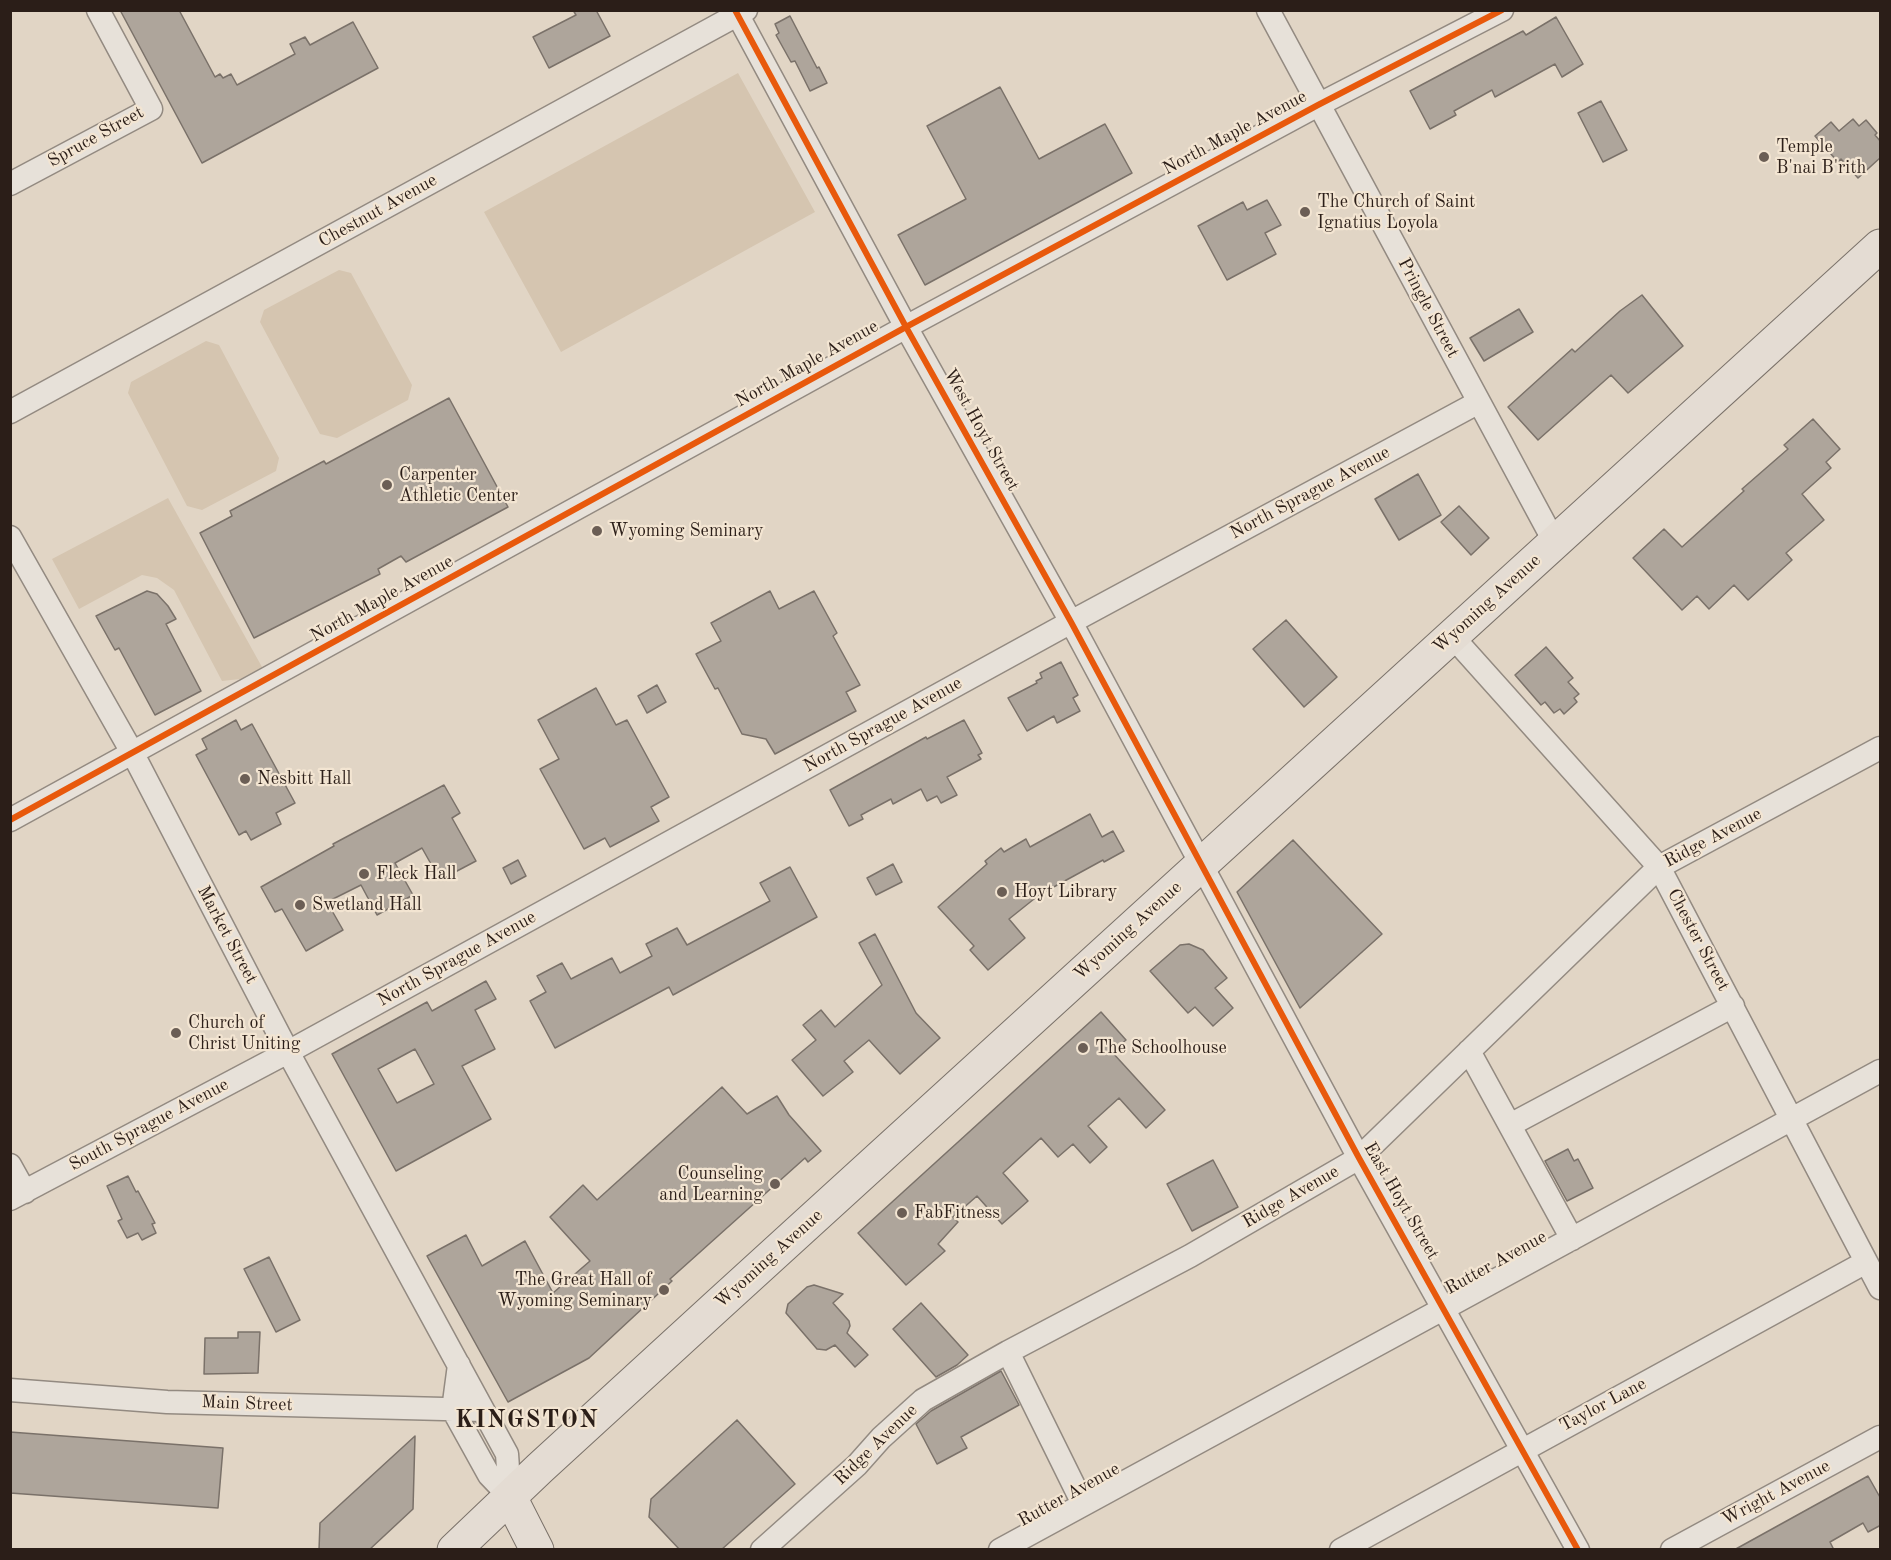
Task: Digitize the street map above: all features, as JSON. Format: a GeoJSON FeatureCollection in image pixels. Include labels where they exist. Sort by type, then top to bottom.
{"type":"FeatureCollection","features":[{"type":"Feature","properties":{"kind":"main road","name":"Wyoming Avenue"},"geometry":{"type":"LineString","coordinates":[[454,1550],[1881,246]]}},
{"type":"Feature","properties":{"kind":"main road","name":"Market Street"},"geometry":{"type":"LineString","coordinates":[[510,1497],[537,1550]]}},
{"type":"Feature","properties":{"kind":"street","name":"Spruce Street"},"geometry":{"type":"LineString","coordinates":[[10,184],[151,110],[98,10]]}},
{"type":"Feature","properties":{"kind":"street","name":"Pringle Street"},"geometry":{"type":"LineString","coordinates":[[1268,10],[1555,543]]}},
{"type":"Feature","properties":{"kind":"street","name":"North Maple Avenue"},"geometry":{"type":"LineString","coordinates":[[10,820],[906,327],[1318,105],[1502,10]]}},
{"type":"Feature","properties":{"kind":"street","name":"West Hoyt Street"},"geometry":{"type":"LineString","coordinates":[[740,12],[906,327],[1071,622],[1201,865]]}},
{"type":"Feature","properties":{"kind":"street","name":"Chestnut Avenue"},"geometry":{"type":"LineString","coordinates":[[10,411],[740,12]]}},
{"type":"Feature","properties":{"kind":"street","name":"North Sprague Avenue"},"geometry":{"type":"LineString","coordinates":[[288,1052],[1071,622],[1479,402]]}},
{"type":"Feature","properties":{"kind":"street","name":"Market Street"},"geometry":{"type":"LineString","coordinates":[[10,537],[133,754],[288,1052],[507,1454],[510,1497]]}},
{"type":"Feature","properties":{"kind":"street","name":"Chester Street"},"geometry":{"type":"LineString","coordinates":[[1452,636],[1659,867],[1881,1288]]}},
{"type":"Feature","properties":{"kind":"street","name":"Ridge Avenue"},"geometry":{"type":"LineString","coordinates":[[762,1550],[857,1465],[881,1438],[923,1400],[1008,1352],[1190,1256],[1359,1158],[1659,867],[1881,748]]}},
{"type":"Feature","properties":{"kind":"street","name":"East Hoyt Street"},"geometry":{"type":"LineString","coordinates":[[1201,865],[1359,1158],[1578,1550]]}},
{"type":"Feature","properties":{"kind":"street"},"geometry":{"type":"LineString","coordinates":[[1510,1125],[1733,1006]]}},
{"type":"Feature","properties":{"kind":"street"},"geometry":{"type":"LineString","coordinates":[[1469,1051],[1572,1239]]}},
{"type":"Feature","properties":{"kind":"street","name":"South Sprague Avenue"},"geometry":{"type":"LineString","coordinates":[[18,1195],[288,1052]]}},
{"type":"Feature","properties":{"kind":"street","name":"Rutter Avenue"},"geometry":{"type":"LineString","coordinates":[[1000,1550],[1881,1071]]}},
{"type":"Feature","properties":{"kind":"street"},"geometry":{"type":"LineString","coordinates":[[10,1165],[18,1195]]}},
{"type":"Feature","properties":{"kind":"street","name":"Taylor Lane"},"geometry":{"type":"LineString","coordinates":[[1341,1550],[1866,1262]]}},
{"type":"Feature","properties":{"kind":"street"},"geometry":{"type":"LineString","coordinates":[[1008,1352],[1083,1504]]}},
{"type":"Feature","properties":{"kind":"street"},"geometry":{"type":"LineString","coordinates":[[453,1410],[459,1365]]}},
{"type":"Feature","properties":{"kind":"street","name":"Main Street"},"geometry":{"type":"LineString","coordinates":[[10,1390],[167,1402],[483,1410]]}},
{"type":"Feature","properties":{"kind":"street","name":"Market Street"},"geometry":{"type":"LineString","coordinates":[[453,1410],[489,1475],[510,1497]]}},
{"type":"Feature","properties":{"kind":"street","name":"Wright Avenue"},"geometry":{"type":"LineString","coordinates":[[1672,1550],[1881,1437]]}},
{"type":"Feature","properties":{"kind":"shaded area"},"geometry":{"type":"Polygon","coordinates":[[[738,73],[815,212],[561,352],[484,212],[738,73]]]}},
{"type":"Feature","properties":{"kind":"shaded area"},"geometry":{"type":"Polygon","coordinates":[[[339,270],[351,273],[412,385],[408,400],[337,438],[320,434],[260,322],[264,310],[339,270]]]}},
{"type":"Feature","properties":{"kind":"shaded area"},"geometry":{"type":"Polygon","coordinates":[[[206,341],[219,345],[279,458],[276,471],[202,510],[187,506],[128,393],[131,382],[206,341]]]}},
{"type":"Feature","properties":{"kind":"shaded area"},"geometry":{"type":"Polygon","coordinates":[[[168,498],[267,676],[222,681],[174,590],[157,578],[142,575],[79,609],[52,559],[168,498]]]}},
{"type":"Feature","properties":{"kind":"building"},"geometry":{"type":"Polygon","coordinates":[[[120,10],[179,10],[215,77],[220,74],[223,78],[231,74],[237,85],[295,54],[290,44],[305,37],[310,45],[353,22],[378,68],[202,163],[120,10]]]}},
{"type":"Feature","properties":{"kind":"building"},"geometry":{"type":"Polygon","coordinates":[[[573,10],[596,10],[610,36],[549,68],[533,37],[576,15],[573,10]]]}},
{"type":"Feature","properties":{"kind":"building"},"geometry":{"type":"Polygon","coordinates":[[[790,16],[827,83],[810,91],[795,61],[791,62],[776,35],[779,33],[775,24],[790,16]]]}},
{"type":"Feature","properties":{"kind":"building"},"geometry":{"type":"Polygon","coordinates":[[[1556,17],[1583,64],[1562,77],[1555,64],[1495,97],[1492,90],[1454,111],[1456,115],[1430,129],[1410,91],[1523,31],[1526,35],[1556,17]]]}},
{"type":"Feature","properties":{"kind":"building"},"geometry":{"type":"Polygon","coordinates":[[[1000,87],[1039,159],[1105,124],[1132,173],[925,285],[898,235],[966,199],[927,126],[1000,87]]]}},
{"type":"Feature","properties":{"kind":"building"},"geometry":{"type":"Polygon","coordinates":[[[1601,101],[1627,150],[1603,162],[1578,113],[1601,101]]]}},
{"type":"Feature","properties":{"kind":"building"},"geometry":{"type":"Polygon","coordinates":[[[1853,119],[1859,126],[1866,120],[1881,142],[1881,157],[1858,178],[1841,159],[1838,162],[1815,136],[1831,122],[1839,131],[1853,119]]]}},
{"type":"Feature","properties":{"kind":"building"},"geometry":{"type":"Polygon","coordinates":[[[1267,200],[1281,225],[1265,233],[1276,254],[1227,280],[1198,226],[1243,202],[1247,210],[1267,200]]]}},
{"type":"Feature","properties":{"kind":"building"},"geometry":{"type":"Polygon","coordinates":[[[1642,295],[1683,346],[1628,393],[1611,375],[1538,440],[1508,407],[1572,349],[1575,352],[1620,311],[1642,295]]]}},
{"type":"Feature","properties":{"kind":"building"},"geometry":{"type":"Polygon","coordinates":[[[1519,309],[1533,332],[1484,361],[1470,338],[1519,309]]]}},
{"type":"Feature","properties":{"kind":"building","name":"Carpenter Athletic Center"},"geometry":{"type":"Polygon","coordinates":[[[449,398],[508,507],[406,562],[401,556],[378,569],[380,574],[254,638],[200,533],[232,516],[230,511],[324,461],[326,464],[449,398]]]}},
{"type":"Feature","properties":{"kind":"building"},"geometry":{"type":"Polygon","coordinates":[[[1813,419],[1840,449],[1826,462],[1831,468],[1802,494],[1824,520],[1786,553],[1792,560],[1748,600],[1734,585],[1709,609],[1697,596],[1682,610],[1633,558],[1664,529],[1682,547],[1744,491],[1742,489],[1788,449],[1784,445],[1813,419]]]}},
{"type":"Feature","properties":{"kind":"building"},"geometry":{"type":"Polygon","coordinates":[[[1418,474],[1441,515],[1399,540],[1375,499],[1418,474]]]}},
{"type":"Feature","properties":{"kind":"building"},"geometry":{"type":"Polygon","coordinates":[[[1459,506],[1489,538],[1471,555],[1441,522],[1459,506]]]}},
{"type":"Feature","properties":{"kind":"building"},"geometry":{"type":"Polygon","coordinates":[[[147,591],[157,594],[176,619],[166,624],[201,691],[155,715],[119,648],[115,650],[96,616],[147,591]]]}},
{"type":"Feature","properties":{"kind":"building"},"geometry":{"type":"Polygon","coordinates":[[[770,591],[779,609],[814,591],[837,633],[833,636],[860,685],[846,692],[856,711],[775,754],[766,739],[742,734],[718,688],[715,689],[696,654],[721,641],[711,623],[770,591]]]}},
{"type":"Feature","properties":{"kind":"building"},"geometry":{"type":"Polygon","coordinates":[[[1286,620],[1337,677],[1304,707],[1253,649],[1286,620]]]}},
{"type":"Feature","properties":{"kind":"building"},"geometry":{"type":"Polygon","coordinates":[[[1546,647],[1573,678],[1568,682],[1579,694],[1574,698],[1577,702],[1564,714],[1560,709],[1554,713],[1545,702],[1541,705],[1515,675],[1546,647]]]}},
{"type":"Feature","properties":{"kind":"building"},"geometry":{"type":"Polygon","coordinates":[[[1061,662],[1078,695],[1073,698],[1080,711],[1057,723],[1054,716],[1027,731],[1008,698],[1037,683],[1036,681],[1042,678],[1040,673],[1061,662]]]}},
{"type":"Feature","properties":{"kind":"building"},"geometry":{"type":"Polygon","coordinates":[[[657,685],[666,702],[647,713],[638,696],[657,685]]]}},
{"type":"Feature","properties":{"kind":"building"},"geometry":{"type":"Polygon","coordinates":[[[596,688],[616,725],[627,720],[669,797],[651,807],[659,821],[610,847],[605,838],[584,849],[540,769],[559,759],[538,720],[596,688]]]}},
{"type":"Feature","properties":{"kind":"building","name":"Nesbitt Hall"},"geometry":{"type":"Polygon","coordinates":[[[236,720],[241,730],[252,724],[295,803],[276,813],[281,824],[251,840],[246,831],[239,835],[196,755],[207,749],[202,739],[236,720]]]}},
{"type":"Feature","properties":{"kind":"building"},"geometry":{"type":"Polygon","coordinates":[[[964,720],[982,753],[978,755],[981,759],[947,777],[957,795],[941,803],[937,796],[927,801],[921,789],[893,804],[891,799],[861,815],[863,819],[849,826],[830,790],[926,737],[927,739],[964,720]]]}},
{"type":"Feature","properties":{"kind":"building"},"geometry":{"type":"Polygon","coordinates":[[[444,785],[460,813],[452,818],[476,861],[440,880],[422,848],[395,863],[413,895],[377,915],[361,885],[327,902],[343,930],[306,951],[282,909],[275,912],[261,887],[334,846],[333,844],[444,785]]]}},
{"type":"Feature","properties":{"kind":"building","name":"Hoyt Library"},"geometry":{"type":"Polygon","coordinates":[[[1090,814],[1102,837],[1113,831],[1124,851],[1039,895],[1009,919],[1025,938],[988,970],[970,950],[974,946],[938,907],[987,864],[985,861],[1001,848],[1004,852],[1026,839],[1030,847],[1090,814]]]}},
{"type":"Feature","properties":{"kind":"building"},"geometry":{"type":"Polygon","coordinates":[[[1293,840],[1382,934],[1300,1008],[1237,892],[1293,840]]]}},
{"type":"Feature","properties":{"kind":"building"},"geometry":{"type":"Polygon","coordinates":[[[518,860],[526,876],[511,884],[503,868],[518,860]]]}},
{"type":"Feature","properties":{"kind":"building"},"geometry":{"type":"Polygon","coordinates":[[[893,864],[902,882],[876,895],[867,878],[893,864]]]}},
{"type":"Feature","properties":{"kind":"building"},"geometry":{"type":"Polygon","coordinates":[[[790,867],[817,917],[673,995],[669,987],[555,1048],[530,1001],[546,992],[537,976],[562,963],[571,979],[612,958],[620,973],[652,956],[646,944],[677,928],[687,945],[770,901],[760,883],[790,867]]]}},
{"type":"Feature","properties":{"kind":"building"},"geometry":{"type":"Polygon","coordinates":[[[875,934],[916,1013],[940,1038],[900,1074],[869,1040],[844,1061],[853,1072],[823,1096],[792,1060],[816,1040],[803,1025],[821,1010],[835,1027],[882,985],[859,943],[875,934]]]}},
{"type":"Feature","properties":{"kind":"building"},"geometry":{"type":"Polygon","coordinates":[[[1189,944],[1203,950],[1227,978],[1215,988],[1233,1008],[1213,1026],[1195,1007],[1188,1013],[1150,971],[1180,945],[1189,944]]]}},
{"type":"Feature","properties":{"kind":"building"},"geometry":{"type":"Polygon","coordinates":[[[486,981],[496,999],[475,1010],[495,1049],[462,1066],[491,1119],[396,1171],[332,1054],[427,1002],[432,1011],[486,981]],[[415,1049],[378,1069],[397,1103],[434,1084],[415,1049]]]}},
{"type":"Feature","properties":{"kind":"building"},"geometry":{"type":"Polygon","coordinates":[[[1101,1012],[1126,1040],[1112,1052],[1165,1110],[1146,1128],[1119,1098],[1088,1126],[1107,1147],[1090,1163],[1073,1144],[1058,1157],[1041,1138],[1003,1173],[1028,1201],[1002,1224],[977,1196],[953,1217],[958,1222],[938,1244],[945,1251],[906,1285],[858,1233],[1101,1012]]]}},
{"type":"Feature","properties":{"kind":"building"},"geometry":{"type":"Polygon","coordinates":[[[722,1087],[747,1114],[777,1096],[789,1115],[821,1151],[808,1162],[805,1158],[670,1279],[672,1281],[589,1358],[508,1402],[427,1256],[466,1235],[482,1266],[525,1241],[553,1293],[590,1261],[550,1217],[583,1185],[597,1200],[722,1087]]]}},
{"type":"Feature","properties":{"kind":"building"},"geometry":{"type":"Polygon","coordinates":[[[1568,1149],[1574,1161],[1578,1159],[1593,1188],[1567,1201],[1545,1161],[1568,1149]]]}},
{"type":"Feature","properties":{"kind":"building"},"geometry":{"type":"Polygon","coordinates":[[[1213,1160],[1238,1207],[1192,1231],[1167,1184],[1213,1160]]]}},
{"type":"Feature","properties":{"kind":"building"},"geometry":{"type":"Polygon","coordinates":[[[128,1176],[155,1223],[152,1224],[156,1233],[142,1240],[138,1233],[127,1238],[118,1221],[122,1219],[107,1186],[128,1176]]]}},
{"type":"Feature","properties":{"kind":"building"},"geometry":{"type":"Polygon","coordinates":[[[269,1257],[300,1320],[276,1332],[244,1269],[269,1257]]]}},
{"type":"Feature","properties":{"kind":"building"},"geometry":{"type":"Polygon","coordinates":[[[814,1285],[843,1294],[833,1303],[849,1321],[850,1326],[847,1333],[868,1355],[855,1367],[835,1345],[826,1350],[817,1349],[786,1313],[788,1304],[807,1287],[814,1285]]]}},
{"type":"Feature","properties":{"kind":"building"},"geometry":{"type":"Polygon","coordinates":[[[921,1303],[968,1355],[957,1365],[936,1377],[893,1329],[921,1303]]]}},
{"type":"Feature","properties":{"kind":"building"},"geometry":{"type":"Polygon","coordinates":[[[238,1332],[260,1332],[258,1373],[204,1374],[205,1338],[238,1338],[238,1332]]]}},
{"type":"Feature","properties":{"kind":"building"},"geometry":{"type":"Polygon","coordinates":[[[1001,1371],[1019,1405],[961,1437],[967,1448],[937,1464],[916,1424],[931,1411],[1001,1371]]]}},
{"type":"Feature","properties":{"kind":"building"},"geometry":{"type":"Polygon","coordinates":[[[737,1420],[795,1484],[721,1550],[680,1550],[649,1517],[651,1499],[737,1420]]]}},
{"type":"Feature","properties":{"kind":"building"},"geometry":{"type":"Polygon","coordinates":[[[10,1432],[223,1448],[218,1508],[10,1493],[10,1432]]]}},
{"type":"Feature","properties":{"kind":"building"},"geometry":{"type":"Polygon","coordinates":[[[415,1436],[413,1509],[369,1550],[319,1550],[320,1523],[415,1436]]]}},
{"type":"Feature","properties":{"kind":"building"},"geometry":{"type":"Polygon","coordinates":[[[1868,1476],[1881,1499],[1881,1525],[1868,1532],[1863,1523],[1830,1542],[1834,1550],[1734,1550],[1868,1476]]]}},
{"type":"Feature","properties":{"kind":"cycle path"},"geometry":{"type":"LineString","coordinates":[[735,10],[906,327],[1071,622],[1359,1158],[1578,1550]]}},
{"type":"Feature","properties":{"kind":"cycle path"},"geometry":{"type":"LineString","coordinates":[[10,820],[906,327],[1318,105],[1502,10]]}},
{"type":"Feature","properties":{"kind":"place","name":"Temple B'nai B'rith"},"geometry":{"type":"Point","coordinates":[1764,157]}},
{"type":"Feature","properties":{"kind":"place","name":"The Church of Saint Ignatius Loyola"},"geometry":{"type":"Point","coordinates":[1305,212]}},
{"type":"Feature","properties":{"kind":"place","name":"Carpenter Athletic Center"},"geometry":{"type":"Point","coordinates":[387,485]}},
{"type":"Feature","properties":{"kind":"place","name":"Wyoming Seminary"},"geometry":{"type":"Point","coordinates":[597,531]}},
{"type":"Feature","properties":{"kind":"place","name":"Nesbitt Hall"},"geometry":{"type":"Point","coordinates":[245,779]}},
{"type":"Feature","properties":{"kind":"place","name":"Fleck Hall"},"geometry":{"type":"Point","coordinates":[364,874]}},
{"type":"Feature","properties":{"kind":"place","name":"Hoyt Library"},"geometry":{"type":"Point","coordinates":[1002,892]}},
{"type":"Feature","properties":{"kind":"place","name":"Swetland Hall"},"geometry":{"type":"Point","coordinates":[300,905]}},
{"type":"Feature","properties":{"kind":"place","name":"Church of Christ Uniting"},"geometry":{"type":"Point","coordinates":[176,1033]}},
{"type":"Feature","properties":{"kind":"place","name":"The Schoolhouse"},"geometry":{"type":"Point","coordinates":[1083,1048]}},
{"type":"Feature","properties":{"kind":"place","name":"Counseling and Learning"},"geometry":{"type":"Point","coordinates":[775,1184]}},
{"type":"Feature","properties":{"kind":"place","name":"FabFitness"},"geometry":{"type":"Point","coordinates":[902,1213]}},
{"type":"Feature","properties":{"kind":"place","name":"The Great Hall of Wyoming Seminary"},"geometry":{"type":"Point","coordinates":[664,1290]}},
{"type":"Feature","properties":{"kind":"district","name":"KINGSTON"},"geometry":{"type":"Point","coordinates":[527,1421]}}]}
